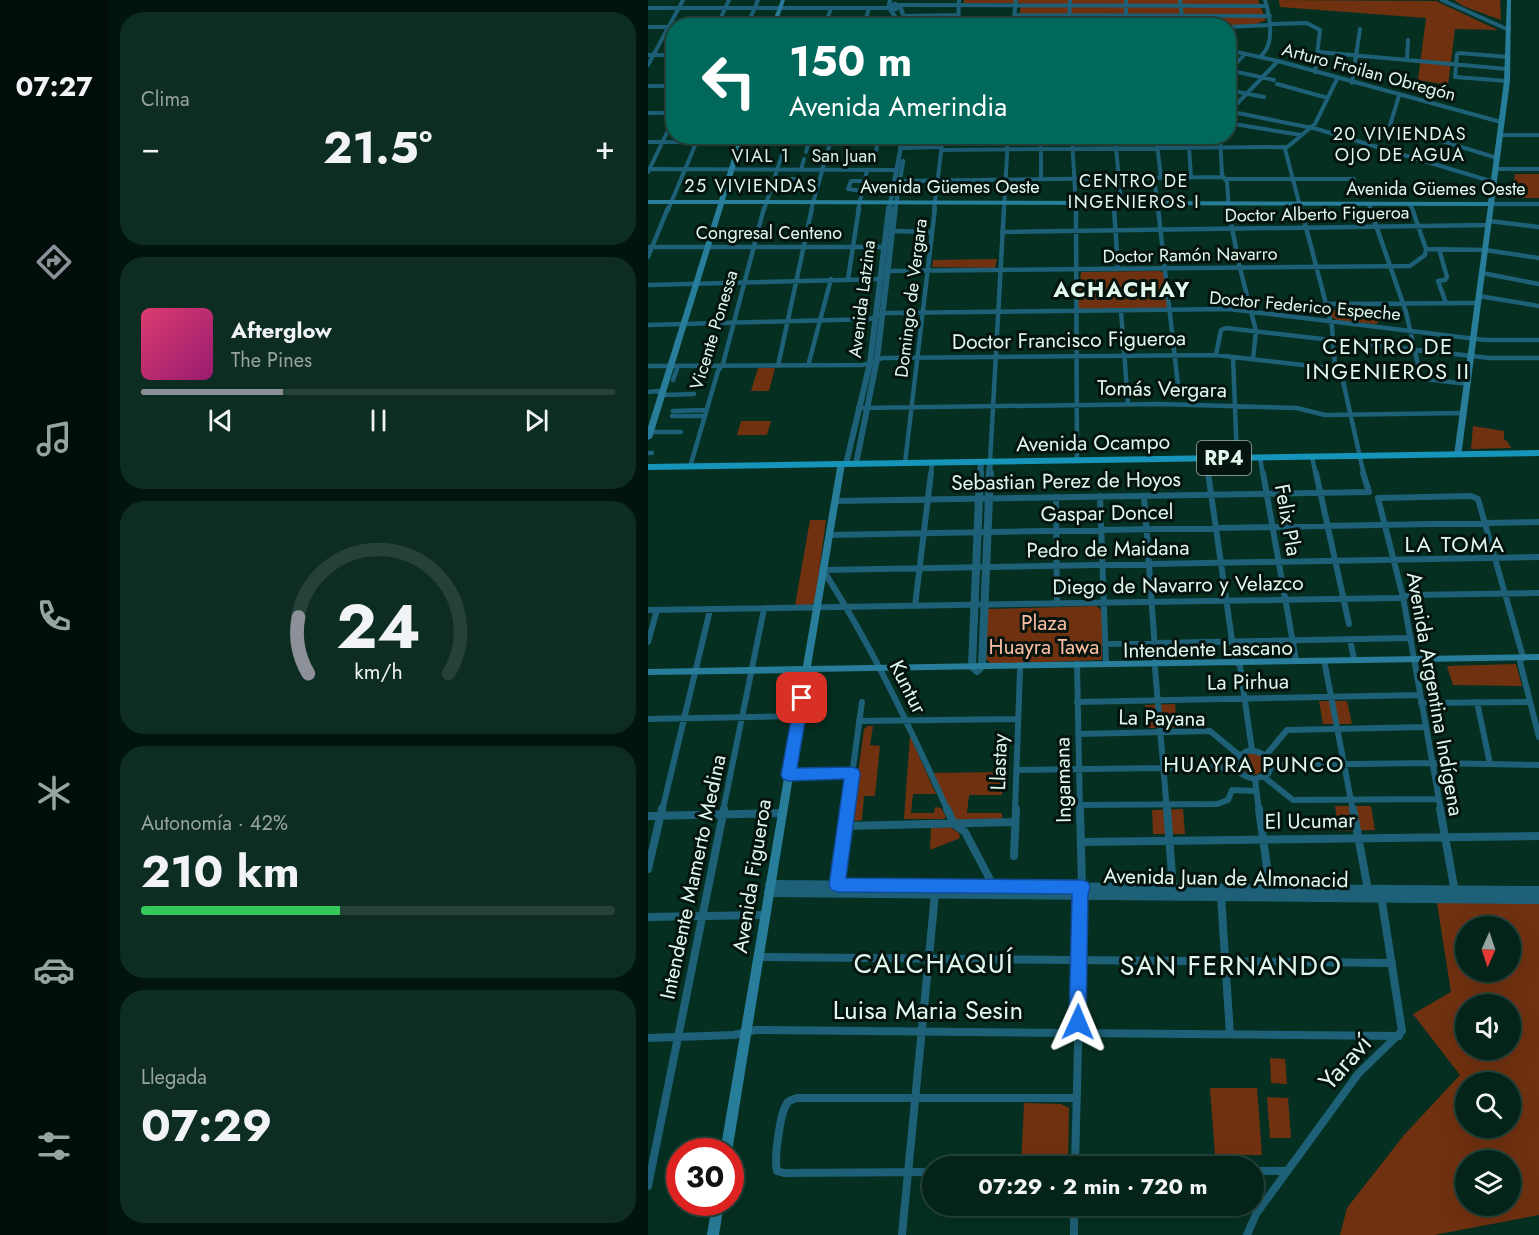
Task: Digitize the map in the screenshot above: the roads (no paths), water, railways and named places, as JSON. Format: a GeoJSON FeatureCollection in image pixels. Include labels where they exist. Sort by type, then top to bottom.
{"type":"FeatureCollection","features":[{"type":"Feature","properties":{"kind":"main road"},"geometry":{"type":"LineString","coordinates":[[778,18],[785,0]]}},
{"type":"Feature","properties":{"kind":"main road"},"geometry":{"type":"LineString","coordinates":[[1458,454],[1507,81],[1509,0]]}},
{"type":"Feature","properties":{"kind":"main road"},"geometry":{"type":"LineString","coordinates":[[648,422],[672,366],[680,324],[738,144]]}},
{"type":"Feature","properties":{"kind":"main road","name":"Avenida Güemes Oeste"},"geometry":{"type":"LineString","coordinates":[[648,202],[1491,204]]}},
{"type":"Feature","properties":{"kind":"main road"},"geometry":{"type":"LineString","coordinates":[[649,434],[660,393]]}},
{"type":"Feature","properties":{"kind":"main road","name":"Avenida Ocampo"},"geometry":{"type":"LineString","coordinates":[[648,467],[1539,453]]}},
{"type":"Feature","properties":{"kind":"main road","name":"Avenida Figueroa"},"geometry":{"type":"LineString","coordinates":[[728,1138],[835,501],[848,464]]}},
{"type":"Feature","properties":{"kind":"main road","name":"Intendente Lascano"},"geometry":{"type":"LineString","coordinates":[[695,673],[1155,665],[1325,665],[1539,657]]}},
{"type":"Feature","properties":{"kind":"main road","name":"Intendente Lascano"},"geometry":{"type":"LineString","coordinates":[[1238,664],[1354,659],[1414,661]]}},
{"type":"Feature","properties":{"kind":"main road","name":"Intendente Lascano"},"geometry":{"type":"LineString","coordinates":[[1521,659],[1539,661]]}},
{"type":"Feature","properties":{"kind":"main road","name":"Intendente Lascano"},"geometry":{"type":"LineString","coordinates":[[977,668],[1020,670],[1106,663],[1155,665]]}},
{"type":"Feature","properties":{"kind":"main road"},"geometry":{"type":"LineString","coordinates":[[648,672],[695,673]]}},
{"type":"Feature","properties":{"kind":"main road"},"geometry":{"type":"LineString","coordinates":[[648,677],[695,673]]}},
{"type":"Feature","properties":{"kind":"main road"},"geometry":{"type":"LineString","coordinates":[[712,1235],[716,1216]]}},
{"type":"Feature","properties":{"kind":"street"},"geometry":{"type":"LineString","coordinates":[[673,18],[683,0]]}},
{"type":"Feature","properties":{"kind":"street"},"geometry":{"type":"LineString","coordinates":[[721,18],[729,0]]}},
{"type":"Feature","properties":{"kind":"street"},"geometry":{"type":"LineString","coordinates":[[750,18],[758,0]]}},
{"type":"Feature","properties":{"kind":"street"},"geometry":{"type":"LineString","coordinates":[[825,8],[828,0]]}},
{"type":"Feature","properties":{"kind":"street"},"geometry":{"type":"LineString","coordinates":[[1180,0],[1181,16]]}},
{"type":"Feature","properties":{"kind":"street"},"geometry":{"type":"LineString","coordinates":[[1260,57],[1266,52],[1271,25],[1265,0]]}},
{"type":"Feature","properties":{"kind":"street"},"geometry":{"type":"LineString","coordinates":[[1442,0],[1509,30]]}},
{"type":"Feature","properties":{"kind":"street"},"geometry":{"type":"LineString","coordinates":[[828,18],[837,1]]}},
{"type":"Feature","properties":{"kind":"street"},"geometry":{"type":"LineString","coordinates":[[648,8],[869,8],[900,4],[958,2],[1267,6]]}},
{"type":"Feature","properties":{"kind":"street"},"geometry":{"type":"LineString","coordinates":[[900,4],[903,16],[958,15],[958,2]]}},
{"type":"Feature","properties":{"kind":"street"},"geometry":{"type":"LineString","coordinates":[[1014,18],[1016,2]]}},
{"type":"Feature","properties":{"kind":"street"},"geometry":{"type":"LineString","coordinates":[[1070,3],[1070,16]]}},
{"type":"Feature","properties":{"kind":"street"},"geometry":{"type":"LineString","coordinates":[[1126,3],[1126,16]]}},
{"type":"Feature","properties":{"kind":"street"},"geometry":{"type":"LineString","coordinates":[[866,18],[869,8]]}},
{"type":"Feature","properties":{"kind":"street"},"geometry":{"type":"LineString","coordinates":[[1015,15],[1270,16]]}},
{"type":"Feature","properties":{"kind":"street"},"geometry":{"type":"LineString","coordinates":[[1236,27],[1307,23],[1315,26],[1320,30],[1315,72]]}},
{"type":"Feature","properties":{"kind":"street"},"geometry":{"type":"LineString","coordinates":[[648,27],[666,27]]}},
{"type":"Feature","properties":{"kind":"street"},"geometry":{"type":"LineString","coordinates":[[1352,83],[1360,29]]}},
{"type":"Feature","properties":{"kind":"street"},"geometry":{"type":"LineString","coordinates":[[648,65],[651,55],[666,30]]}},
{"type":"Feature","properties":{"kind":"street"},"geometry":{"type":"LineString","coordinates":[[1407,59],[1408,40]]}},
{"type":"Feature","properties":{"kind":"street","name":"Arturo Froilan Obregón"},"geometry":{"type":"LineString","coordinates":[[1236,52],[1278,61],[1399,96],[1501,122]]}},
{"type":"Feature","properties":{"kind":"street"},"geometry":{"type":"LineString","coordinates":[[1318,52],[1508,69]]}},
{"type":"Feature","properties":{"kind":"street"},"geometry":{"type":"LineString","coordinates":[[1507,81],[1455,77],[1457,54],[1462,52],[1508,57]]}},
{"type":"Feature","properties":{"kind":"street"},"geometry":{"type":"LineString","coordinates":[[1236,64],[1245,54]]}},
{"type":"Feature","properties":{"kind":"street"},"geometry":{"type":"LineString","coordinates":[[1236,105],[1278,61]]}},
{"type":"Feature","properties":{"kind":"street"},"geometry":{"type":"LineString","coordinates":[[1236,72],[1262,77],[1328,98]]}},
{"type":"Feature","properties":{"kind":"street"},"geometry":{"type":"LineString","coordinates":[[903,144],[941,149],[1285,147],[1312,128],[1337,79]]}},
{"type":"Feature","properties":{"kind":"street"},"geometry":{"type":"LineString","coordinates":[[648,86],[666,86]]}},
{"type":"Feature","properties":{"kind":"street"},"geometry":{"type":"LineString","coordinates":[[1236,92],[1264,97]]}},
{"type":"Feature","properties":{"kind":"street"},"geometry":{"type":"LineString","coordinates":[[1399,96],[1390,125],[1497,158]]}},
{"type":"Feature","properties":{"kind":"street"},"geometry":{"type":"LineString","coordinates":[[648,113],[666,113]]}},
{"type":"Feature","properties":{"kind":"street"},"geometry":{"type":"LineString","coordinates":[[1236,113],[1312,128],[1494,182]]}},
{"type":"Feature","properties":{"kind":"street"},"geometry":{"type":"LineString","coordinates":[[1236,124],[1301,135]]}},
{"type":"Feature","properties":{"kind":"street"},"geometry":{"type":"LineString","coordinates":[[648,170],[666,134]]}},
{"type":"Feature","properties":{"kind":"street"},"geometry":{"type":"LineString","coordinates":[[1500,135],[1539,135]]}},
{"type":"Feature","properties":{"kind":"street"},"geometry":{"type":"LineString","coordinates":[[648,142],[666,142]]}},
{"type":"Feature","properties":{"kind":"street"},"geometry":{"type":"LineString","coordinates":[[648,257],[650,247],[696,144]]}},
{"type":"Feature","properties":{"kind":"street","name":"Vicente Ponessa"},"geometry":{"type":"LineString","coordinates":[[690,466],[746,281],[766,202],[786,144]]}},
{"type":"Feature","properties":{"kind":"street"},"geometry":{"type":"LineString","coordinates":[[806,152],[809,144]]}},
{"type":"Feature","properties":{"kind":"street"},"geometry":{"type":"LineString","coordinates":[[778,366],[816,189],[830,144]]}},
{"type":"Feature","properties":{"kind":"street"},"geometry":{"type":"LineString","coordinates":[[874,158],[878,144]]}},
{"type":"Feature","properties":{"kind":"street","name":"Avenida Latzina"},"geometry":{"type":"LineString","coordinates":[[896,181],[896,170],[903,144]]}},
{"type":"Feature","properties":{"kind":"street","name":"Avenida Latzina"},"geometry":{"type":"LineString","coordinates":[[848,464],[870,363],[903,144]]}},
{"type":"Feature","properties":{"kind":"street","name":"Domingo de Vergara"},"geometry":{"type":"LineString","coordinates":[[905,463],[942,144]]}},
{"type":"Feature","properties":{"kind":"street"},"geometry":{"type":"LineString","coordinates":[[977,668],[984,605],[1007,144]]}},
{"type":"Feature","properties":{"kind":"street"},"geometry":{"type":"LineString","coordinates":[[1073,144],[1077,270],[1077,460]]}},
{"type":"Feature","properties":{"kind":"street"},"geometry":{"type":"LineString","coordinates":[[1157,144],[1161,177]]}},
{"type":"Feature","properties":{"kind":"street"},"geometry":{"type":"LineString","coordinates":[[1220,144],[1232,229],[1246,299],[1252,312],[1256,331],[1253,359]]}},
{"type":"Feature","properties":{"kind":"street"},"geometry":{"type":"LineString","coordinates":[[1115,147],[1118,178],[1116,230],[1118,269]]}},
{"type":"Feature","properties":{"kind":"street"},"geometry":{"type":"LineString","coordinates":[[1189,147],[1191,177]]}},
{"type":"Feature","properties":{"kind":"street"},"geometry":{"type":"LineString","coordinates":[[1285,147],[1291,179],[1335,341],[1335,366],[1338,369],[1351,415],[1369,492],[1378,498],[1475,497],[1505,594],[1539,737]]}},
{"type":"Feature","properties":{"kind":"street"},"geometry":{"type":"LineString","coordinates":[[1041,148],[1041,179]]}},
{"type":"Feature","properties":{"kind":"street"},"geometry":{"type":"LineString","coordinates":[[846,170],[851,154]]}},
{"type":"Feature","properties":{"kind":"street"},"geometry":{"type":"LineString","coordinates":[[801,170],[804,159]]}},
{"type":"Feature","properties":{"kind":"street"},"geometry":{"type":"LineString","coordinates":[[1496,169],[1539,169]]}},
{"type":"Feature","properties":{"kind":"street","name":"San Juan"},"geometry":{"type":"LineString","coordinates":[[648,170],[896,170]]}},
{"type":"Feature","properties":{"kind":"street"},"geometry":{"type":"LineString","coordinates":[[848,279],[867,170]]}},
{"type":"Feature","properties":{"kind":"street"},"geometry":{"type":"LineString","coordinates":[[896,181],[1155,177],[1354,178]]}},
{"type":"Feature","properties":{"kind":"street"},"geometry":{"type":"LineString","coordinates":[[1155,177],[1179,394]]}},
{"type":"Feature","properties":{"kind":"street"},"geometry":{"type":"LineString","coordinates":[[774,179],[797,179]]}},
{"type":"Feature","properties":{"kind":"street"},"geometry":{"type":"LineString","coordinates":[[862,191],[848,189],[852,181],[864,181]]}},
{"type":"Feature","properties":{"kind":"street"},"geometry":{"type":"LineString","coordinates":[[771,189],[816,189]]}},
{"type":"Feature","properties":{"kind":"street","name":"Avenida Latzina"},"geometry":{"type":"LineString","coordinates":[[882,279],[886,270],[886,247],[892,231],[893,202]]}},
{"type":"Feature","properties":{"kind":"street"},"geometry":{"type":"LineString","coordinates":[[1369,204],[1418,350],[1421,378]]}},
{"type":"Feature","properties":{"kind":"street"},"geometry":{"type":"LineString","coordinates":[[1410,204],[1426,249],[1485,250],[1539,258]]}},
{"type":"Feature","properties":{"kind":"street","name":"Avenida Güemes Oeste"},"geometry":{"type":"LineString","coordinates":[[1491,204],[1539,204]]}},
{"type":"Feature","properties":{"kind":"street","name":"Doctor Alberto Figueroa"},"geometry":{"type":"LineString","coordinates":[[1002,232],[1376,227],[1488,223],[1539,227]]}},
{"type":"Feature","properties":{"kind":"street"},"geometry":{"type":"LineString","coordinates":[[892,231],[932,232]]}},
{"type":"Feature","properties":{"kind":"street","name":"Congresal Centeno"},"geometry":{"type":"LineString","coordinates":[[650,247],[886,247]]}},
{"type":"Feature","properties":{"kind":"street","name":"Doctor Ramón Navarro"},"geometry":{"type":"LineString","coordinates":[[886,270],[1077,270],[1414,265],[1426,254],[1426,249]]}},
{"type":"Feature","properties":{"kind":"street"},"geometry":{"type":"LineString","coordinates":[[1439,249],[1447,277],[1438,283],[1446,303]]}},
{"type":"Feature","properties":{"kind":"street"},"geometry":{"type":"LineString","coordinates":[[1482,273],[1539,284]]}},
{"type":"Feature","properties":{"kind":"street"},"geometry":{"type":"LineString","coordinates":[[808,366],[831,279]]}},
{"type":"Feature","properties":{"kind":"street"},"geometry":{"type":"LineString","coordinates":[[648,285],[882,279]]}},
{"type":"Feature","properties":{"kind":"street"},"geometry":{"type":"LineString","coordinates":[[1325,304],[1446,303],[1478,300],[1539,306]]}},
{"type":"Feature","properties":{"kind":"street","name":"Doctor Federico Espeche"},"geometry":{"type":"LineString","coordinates":[[648,324],[820,321],[923,313],[1221,309],[1485,340],[1539,340]]}},
{"type":"Feature","properties":{"kind":"street"},"geometry":{"type":"LineString","coordinates":[[1121,311],[1128,404]]}},
{"type":"Feature","properties":{"kind":"street","name":"Avenida Latzina"},"geometry":{"type":"LineString","coordinates":[[862,407],[877,359],[878,316]]}},
{"type":"Feature","properties":{"kind":"street"},"geometry":{"type":"LineString","coordinates":[[1216,355],[1222,328],[1472,356],[1539,358]]}},
{"type":"Feature","properties":{"kind":"street","name":"Doctor Francisco Figueroa"},"geometry":{"type":"LineString","coordinates":[[648,366],[808,366],[870,363],[877,359],[1216,355],[1468,384]]}},
{"type":"Feature","properties":{"kind":"street"},"geometry":{"type":"LineString","coordinates":[[1233,357],[1237,458]]}},
{"type":"Feature","properties":{"kind":"street"},"geometry":{"type":"LineString","coordinates":[[672,366],[674,381]]}},
{"type":"Feature","properties":{"kind":"street"},"geometry":{"type":"LineString","coordinates":[[648,392],[694,394]]}},
{"type":"Feature","properties":{"kind":"street","name":"Tomás Vergara"},"geometry":{"type":"LineString","coordinates":[[862,407],[1128,404],[1297,408],[1320,415],[1464,413]]}},
{"type":"Feature","properties":{"kind":"street"},"geometry":{"type":"LineString","coordinates":[[673,413],[705,413]]}},
{"type":"Feature","properties":{"kind":"street"},"geometry":{"type":"LineString","coordinates":[[649,434],[681,432]]}},
{"type":"Feature","properties":{"kind":"street"},"geometry":{"type":"LineString","coordinates":[[1312,457],[1349,624]]}},
{"type":"Feature","properties":{"kind":"street","name":"Felix Pla"},"geometry":{"type":"LineString","coordinates":[[1260,458],[1296,660]]}},
{"type":"Feature","properties":{"kind":"street"},"geometry":{"type":"LineString","coordinates":[[1206,459],[1226,601],[1245,699],[1252,750]]}},
{"type":"Feature","properties":{"kind":"street"},"geometry":{"type":"LineString","coordinates":[[977,668],[973,606],[981,462]]}},
{"type":"Feature","properties":{"kind":"street"},"geometry":{"type":"LineString","coordinates":[[915,606],[932,463]]}},
{"type":"Feature","properties":{"kind":"street","name":"Sebastian Perez de Hoyos"},"geometry":{"type":"LineString","coordinates":[[835,501],[1369,492]]}},
{"type":"Feature","properties":{"kind":"street"},"geometry":{"type":"LineString","coordinates":[[1100,496],[1106,663]]}},
{"type":"Feature","properties":{"kind":"street"},"geometry":{"type":"LineString","coordinates":[[1144,496],[1173,888]]}},
{"type":"Feature","properties":{"kind":"street"},"geometry":{"type":"LineString","coordinates":[[1056,497],[1057,604]]}},
{"type":"Feature","properties":{"kind":"street","name":"Avenida Argentina Indígena"},"geometry":{"type":"LineString","coordinates":[[1378,498],[1411,638],[1455,895]]}},
{"type":"Feature","properties":{"kind":"street","name":"Gaspar Doncel"},"geometry":{"type":"LineString","coordinates":[[829,535],[1539,522]]}},
{"type":"Feature","properties":{"kind":"street","name":"Pedro de Maidana"},"geometry":{"type":"LineString","coordinates":[[823,570],[1539,557]]}},
{"type":"Feature","properties":{"kind":"street","name":"Kuntur"},"geometry":{"type":"LineString","coordinates":[[823,570],[881,670],[954,824],[966,832],[994,887]]}},
{"type":"Feature","properties":{"kind":"street","name":"Diego de Navarro y Velazco"},"geometry":{"type":"LineString","coordinates":[[648,610],[1104,604],[1539,593]]}},
{"type":"Feature","properties":{"kind":"street","name":"Intendente Mamerto Medina"},"geometry":{"type":"LineString","coordinates":[[648,1186],[764,609]]}},
{"type":"Feature","properties":{"kind":"street"},"geometry":{"type":"LineString","coordinates":[[648,642],[657,610]]}},
{"type":"Feature","properties":{"kind":"street"},"geometry":{"type":"LineString","coordinates":[[648,869],[710,610]]}},
{"type":"Feature","properties":{"kind":"street"},"geometry":{"type":"LineString","coordinates":[[1105,644],[1411,638]]}},
{"type":"Feature","properties":{"kind":"street"},"geometry":{"type":"LineString","coordinates":[[1350,639],[1354,659]]}},
{"type":"Feature","properties":{"kind":"street"},"geometry":{"type":"LineString","coordinates":[[1325,665],[1368,890]]}},
{"type":"Feature","properties":{"kind":"street","name":"Ingamana"},"geometry":{"type":"LineString","coordinates":[[1075,1156],[1081,891],[1077,667]]}},
{"type":"Feature","properties":{"kind":"street","name":"Llastay"},"geometry":{"type":"LineString","coordinates":[[1014,855],[1020,670]]}},
{"type":"Feature","properties":{"kind":"street","name":"La Pirhua"},"geometry":{"type":"LineString","coordinates":[[1077,702],[1331,697],[1530,702]]}},
{"type":"Feature","properties":{"kind":"street"},"geometry":{"type":"LineString","coordinates":[[837,885],[862,702]]}},
{"type":"Feature","properties":{"kind":"street"},"geometry":{"type":"LineString","coordinates":[[1477,702],[1490,764]]}},
{"type":"Feature","properties":{"kind":"street"},"geometry":{"type":"LineString","coordinates":[[648,719],[799,716]]}},
{"type":"Feature","properties":{"kind":"street"},"geometry":{"type":"LineString","coordinates":[[859,721],[1017,719]]}},
{"type":"Feature","properties":{"kind":"street"},"geometry":{"type":"LineString","coordinates":[[1266,755],[1287,729],[1425,727]]}},
{"type":"Feature","properties":{"kind":"street","name":"La Payana"},"geometry":{"type":"LineString","coordinates":[[1078,734],[1210,731],[1239,755]]}},
{"type":"Feature","properties":{"kind":"street"},"geometry":{"type":"LineString","coordinates":[[1252,750],[1266,755],[1272,765],[1271,770],[1264,777],[1255,779],[1240,774],[1235,767],[1239,755],[1252,750]]}},
{"type":"Feature","properties":{"kind":"street"},"geometry":{"type":"LineString","coordinates":[[1272,765],[1432,763],[1539,765]]}},
{"type":"Feature","properties":{"kind":"street"},"geometry":{"type":"LineString","coordinates":[[1016,770],[1235,767]]}},
{"type":"Feature","properties":{"kind":"street"},"geometry":{"type":"LineString","coordinates":[[789,775],[852,773]]}},
{"type":"Feature","properties":{"kind":"street"},"geometry":{"type":"LineString","coordinates":[[1264,777],[1293,800],[1438,799]]}},
{"type":"Feature","properties":{"kind":"street"},"geometry":{"type":"LineString","coordinates":[[1255,779],[1270,889]]}},
{"type":"Feature","properties":{"kind":"street"},"geometry":{"type":"LineString","coordinates":[[1080,805],[1217,804],[1228,800],[1232,790],[1256,791]]}},
{"type":"Feature","properties":{"kind":"street"},"geometry":{"type":"LineString","coordinates":[[648,816],[782,813]]}},
{"type":"Feature","properties":{"kind":"street"},"geometry":{"type":"LineString","coordinates":[[845,826],[1014,822]]}},
{"type":"Feature","properties":{"kind":"street","name":"El Ucumar"},"geometry":{"type":"LineString","coordinates":[[1081,842],[1539,836]]}},
{"type":"Feature","properties":{"kind":"street"},"geometry":{"type":"LineString","coordinates":[[769,888],[837,885],[994,887],[1081,891],[1173,888],[1368,890],[1381,894]]}},
{"type":"Feature","properties":{"kind":"street","name":"Avenida Juan de Almonacid"},"geometry":{"type":"LineString","coordinates":[[769,888],[935,894],[1081,891],[1221,896],[1381,894],[1539,899]]}},
{"type":"Feature","properties":{"kind":"street"},"geometry":{"type":"LineString","coordinates":[[1455,895],[1539,891]]}},
{"type":"Feature","properties":{"kind":"street"},"geometry":{"type":"LineString","coordinates":[[902,1235],[935,894]]}},
{"type":"Feature","properties":{"kind":"street","name":"Yaraví"},"geometry":{"type":"LineString","coordinates":[[1247,1235],[1256,1214],[1358,1074],[1399,1036],[1402,1027],[1381,894]]}},
{"type":"Feature","properties":{"kind":"street"},"geometry":{"type":"LineString","coordinates":[[1221,896],[1230,1034]]}},
{"type":"Feature","properties":{"kind":"street"},"geometry":{"type":"LineString","coordinates":[[648,917],[765,915]]}},
{"type":"Feature","properties":{"kind":"street"},"geometry":{"type":"LineString","coordinates":[[758,957],[1392,963]]}},
{"type":"Feature","properties":{"kind":"street","name":"Luisa Maria Sesin"},"geometry":{"type":"LineString","coordinates":[[648,1038],[734,1035],[754,1030],[1399,1036]]}},
{"type":"Feature","properties":{"kind":"street"},"geometry":{"type":"LineString","coordinates":[[922,1172],[784,1173],[777,1171],[775,1162],[784,1109],[789,1101],[797,1098],[1075,1098]]}},
{"type":"Feature","properties":{"kind":"street"},"geometry":{"type":"LineString","coordinates":[[1264,1171],[1287,1171]]}},
{"type":"Feature","properties":{"kind":"street"},"geometry":{"type":"LineString","coordinates":[[1074,1216],[1074,1235]]}},
{"type":"Feature","properties":{"kind":"district","name":"20 VIVIENDAS OJO DE AGUA"},"geometry":{"type":"Point","coordinates":[1400,144]}},
{"type":"Feature","properties":{"kind":"district","name":"VIAL 1"},"geometry":{"type":"Point","coordinates":[761,156]}},
{"type":"Feature","properties":{"kind":"district","name":"25 VIVIENDAS"},"geometry":{"type":"Point","coordinates":[751,186]}},
{"type":"Feature","properties":{"kind":"district","name":"CENTRO DE INGENIEROS I"},"geometry":{"type":"Point","coordinates":[1134,192]}},
{"type":"Feature","properties":{"kind":"district","name":"ACHACHAY"},"geometry":{"type":"Point","coordinates":[1122,289]}},
{"type":"Feature","properties":{"kind":"district","name":"CENTRO DE INGENIEROS II"},"geometry":{"type":"Point","coordinates":[1388,358]}},
{"type":"Feature","properties":{"kind":"district","name":"LA TOMA"},"geometry":{"type":"Point","coordinates":[1455,544]}},
{"type":"Feature","properties":{"kind":"district","name":"HUAYRA PUNCO"},"geometry":{"type":"Point","coordinates":[1254,764]}},
{"type":"Feature","properties":{"kind":"district","name":"CALCHAQUÍ"},"geometry":{"type":"Point","coordinates":[934,963]}},
{"type":"Feature","properties":{"kind":"district","name":"SAN FERNANDO"},"geometry":{"type":"Point","coordinates":[1231,965]}},
{"type":"Feature","properties":{"kind":"park label","name":"Plaza Huayra Tawa"},"geometry":{"type":"Point","coordinates":[1044,635]}}]}
